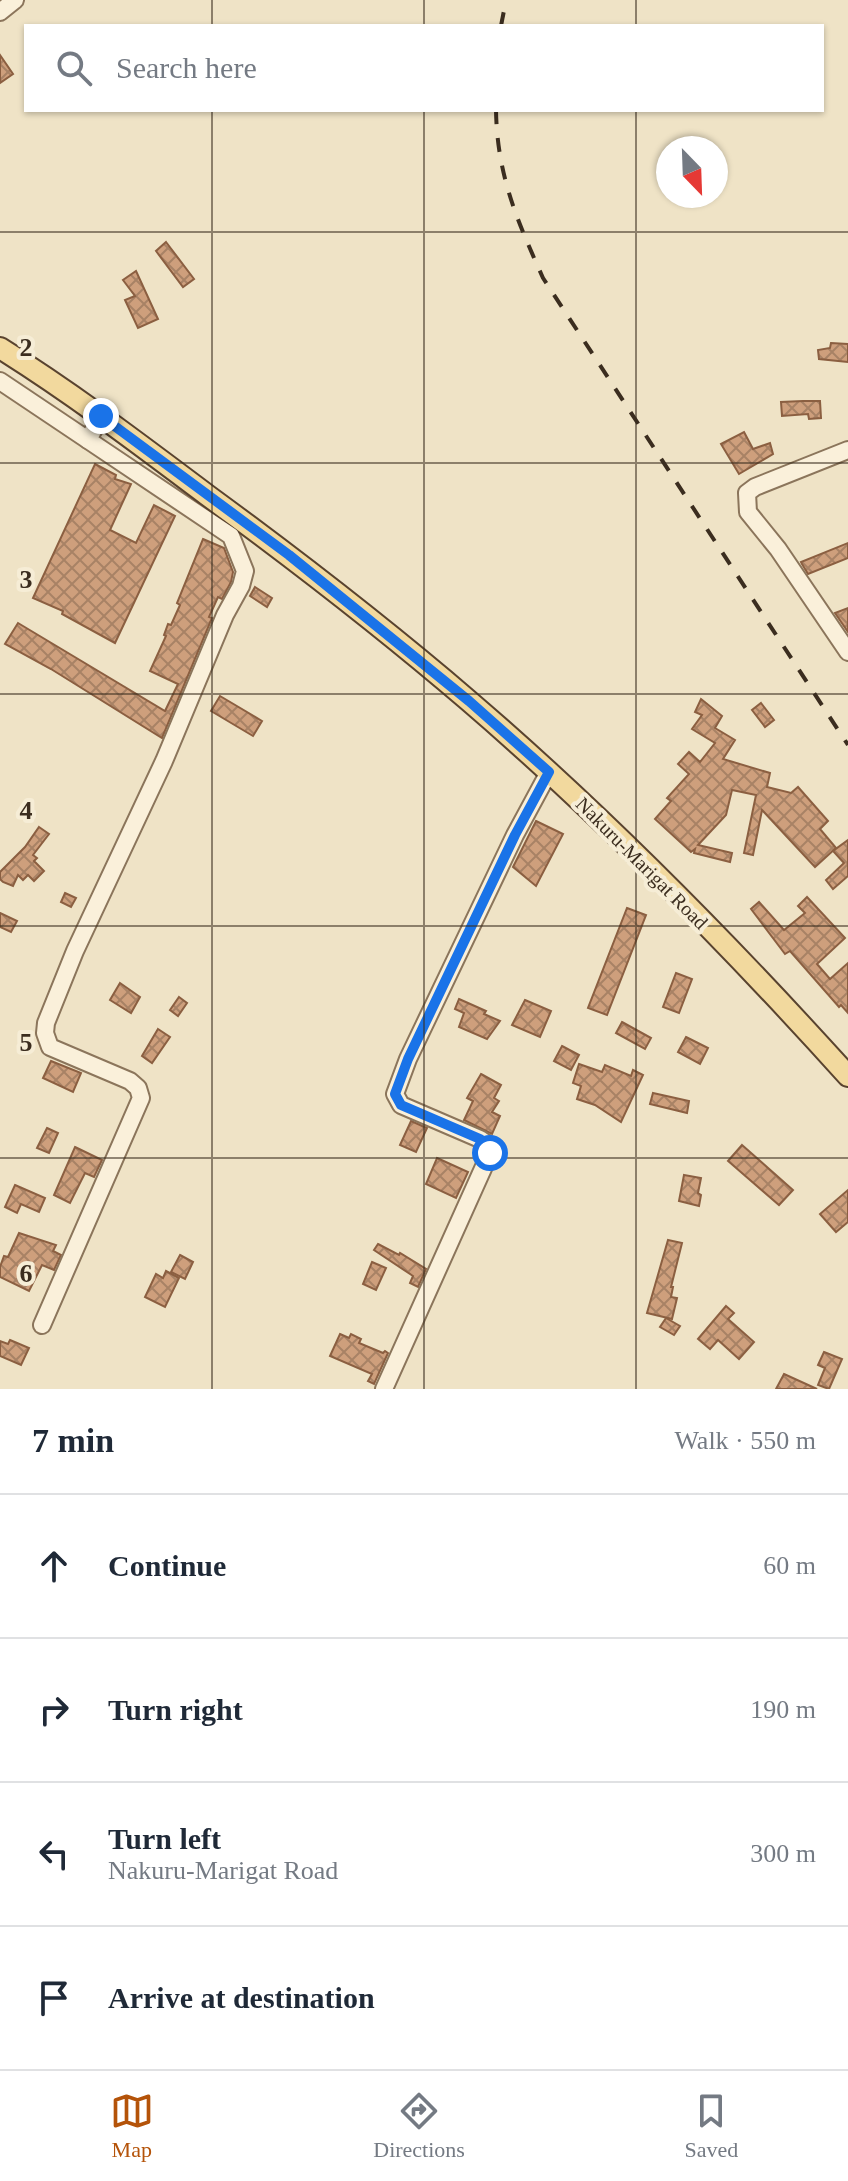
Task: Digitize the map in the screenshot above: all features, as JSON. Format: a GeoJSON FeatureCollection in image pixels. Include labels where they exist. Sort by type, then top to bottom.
{"type":"FeatureCollection","features":[{"type":"Feature","properties":{"kind":"main road","name":"Nakuru-Marigat Road"},"geometry":{"type":"LineString","coordinates":[[0,348],[101,416],[289,555],[469,701],[619,838],[786,1006],[848,1076]]}},
{"type":"Feature","properties":{"kind":"street"},"geometry":{"type":"LineString","coordinates":[[0,12],[15,0]]}},
{"type":"Feature","properties":{"kind":"street"},"geometry":{"type":"LineString","coordinates":[[0,381],[231,536],[245,571],[164,761],[75,951],[46,1023],[45,1033],[50,1047],[130,1081],[138,1088],[141,1098],[42,1325]]}},
{"type":"Feature","properties":{"kind":"street"},"geometry":{"type":"LineString","coordinates":[[88,440],[101,416]]}},
{"type":"Feature","properties":{"kind":"street"},"geometry":{"type":"LineString","coordinates":[[848,450],[755,487],[747,493],[746,506],[848,652]]}},
{"type":"Feature","properties":{"kind":"street"},"geometry":{"type":"LineString","coordinates":[[384,1389],[490,1153],[487,1144],[480,1139],[401,1105],[395,1094],[408,1059],[515,835],[549,772]]}},
{"type":"Feature","properties":{"kind":"building"},"geometry":{"type":"Polygon","coordinates":[[[0,55],[13,74],[0,83],[0,55]]]}},
{"type":"Feature","properties":{"kind":"building"},"geometry":{"type":"Polygon","coordinates":[[[166,242],[194,279],[183,287],[156,251],[166,242]]]}},
{"type":"Feature","properties":{"kind":"building"},"geometry":{"type":"Polygon","coordinates":[[[136,271],[158,319],[138,328],[125,300],[135,296],[123,280],[136,271]]]}},
{"type":"Feature","properties":{"kind":"building"},"geometry":{"type":"Polygon","coordinates":[[[831,343],[848,344],[848,362],[819,359],[818,350],[830,348],[831,343]]]}},
{"type":"Feature","properties":{"kind":"building"},"geometry":{"type":"Polygon","coordinates":[[[820,401],[821,418],[809,419],[808,414],[782,416],[781,402],[820,401]]]}},
{"type":"Feature","properties":{"kind":"building"},"geometry":{"type":"Polygon","coordinates":[[[744,432],[753,449],[770,443],[773,454],[739,474],[721,444],[744,432]]]}},
{"type":"Feature","properties":{"kind":"building"},"geometry":{"type":"Polygon","coordinates":[[[95,464],[116,475],[115,479],[131,484],[110,530],[136,543],[154,505],[175,516],[115,643],[62,614],[63,611],[33,598],[95,464]]]}},
{"type":"Feature","properties":{"kind":"building"},"geometry":{"type":"Polygon","coordinates":[[[203,539],[224,548],[233,572],[231,582],[222,599],[218,597],[209,617],[212,618],[162,738],[5,644],[18,623],[165,711],[178,684],[150,671],[166,636],[168,624],[171,625],[180,605],[177,603],[203,539]]]}},
{"type":"Feature","properties":{"kind":"building"},"geometry":{"type":"Polygon","coordinates":[[[848,543],[848,558],[808,574],[801,562],[848,543]]]}},
{"type":"Feature","properties":{"kind":"building"},"geometry":{"type":"Polygon","coordinates":[[[255,587],[272,598],[267,607],[250,596],[255,587]]]}},
{"type":"Feature","properties":{"kind":"building"},"geometry":{"type":"Polygon","coordinates":[[[848,608],[848,632],[835,613],[848,608]]]}},
{"type":"Feature","properties":{"kind":"building"},"geometry":{"type":"Polygon","coordinates":[[[220,696],[262,721],[253,736],[211,711],[220,696]]]}},
{"type":"Feature","properties":{"kind":"building"},"geometry":{"type":"Polygon","coordinates":[[[701,699],[722,716],[715,728],[735,740],[723,759],[770,773],[767,787],[791,793],[798,787],[828,821],[820,829],[836,848],[815,867],[762,810],[753,855],[744,853],[756,795],[732,790],[726,815],[698,845],[732,853],[730,862],[694,853],[695,849],[691,852],[655,819],[671,801],[667,798],[689,774],[678,764],[689,752],[700,762],[715,743],[692,729],[702,715],[695,712],[701,699]]]}},
{"type":"Feature","properties":{"kind":"building"},"geometry":{"type":"Polygon","coordinates":[[[761,703],[774,720],[765,727],[752,710],[761,703]]]}},
{"type":"Feature","properties":{"kind":"building"},"geometry":{"type":"Polygon","coordinates":[[[536,821],[563,834],[536,886],[513,867],[536,821]]]}},
{"type":"Feature","properties":{"kind":"building"},"geometry":{"type":"Polygon","coordinates":[[[39,827],[49,834],[33,855],[37,858],[34,861],[44,871],[34,881],[28,875],[23,880],[18,875],[13,886],[3,882],[0,872],[25,847],[39,827]]]}},
{"type":"Feature","properties":{"kind":"building"},"geometry":{"type":"Polygon","coordinates":[[[848,840],[848,876],[833,889],[826,880],[844,863],[833,851],[848,840]]]}},
{"type":"Feature","properties":{"kind":"building"},"geometry":{"type":"Polygon","coordinates":[[[65,893],[76,898],[71,907],[61,902],[65,893]]]}},
{"type":"Feature","properties":{"kind":"building"},"geometry":{"type":"Polygon","coordinates":[[[807,897],[845,938],[817,964],[830,979],[848,963],[848,1013],[841,1005],[839,1007],[790,951],[785,954],[751,909],[759,902],[784,930],[805,913],[798,906],[807,897]]]}},
{"type":"Feature","properties":{"kind":"building"},"geometry":{"type":"Polygon","coordinates":[[[627,908],[646,915],[607,1015],[588,1008],[627,908]]]}},
{"type":"Feature","properties":{"kind":"building"},"geometry":{"type":"Polygon","coordinates":[[[0,913],[17,921],[11,932],[0,927],[0,913]]]}},
{"type":"Feature","properties":{"kind":"building"},"geometry":{"type":"Polygon","coordinates":[[[676,973],[692,979],[679,1013],[663,1007],[676,973]]]}},
{"type":"Feature","properties":{"kind":"building"},"geometry":{"type":"Polygon","coordinates":[[[120,983],[140,997],[131,1013],[110,1000],[120,983]]]}},
{"type":"Feature","properties":{"kind":"building"},"geometry":{"type":"Polygon","coordinates":[[[179,997],[187,1003],[178,1016],[170,1010],[179,997]]]}},
{"type":"Feature","properties":{"kind":"building"},"geometry":{"type":"Polygon","coordinates":[[[459,999],[500,1021],[487,1039],[459,1027],[464,1013],[455,1009],[459,999]]]}},
{"type":"Feature","properties":{"kind":"building"},"geometry":{"type":"Polygon","coordinates":[[[525,1000],[551,1011],[540,1037],[512,1025],[525,1000]]]}},
{"type":"Feature","properties":{"kind":"building"},"geometry":{"type":"Polygon","coordinates":[[[622,1022],[651,1038],[645,1049],[616,1033],[622,1022]]]}},
{"type":"Feature","properties":{"kind":"building"},"geometry":{"type":"Polygon","coordinates":[[[158,1029],[170,1037],[152,1063],[142,1056],[158,1029]]]}},
{"type":"Feature","properties":{"kind":"building"},"geometry":{"type":"Polygon","coordinates":[[[686,1037],[708,1048],[700,1064],[678,1052],[686,1037]]]}},
{"type":"Feature","properties":{"kind":"building"},"geometry":{"type":"Polygon","coordinates":[[[562,1046],[579,1055],[571,1070],[554,1061],[562,1046]]]}},
{"type":"Feature","properties":{"kind":"building"},"geometry":{"type":"Polygon","coordinates":[[[51,1061],[81,1073],[73,1092],[43,1078],[51,1061]]]}},
{"type":"Feature","properties":{"kind":"building"},"geometry":{"type":"Polygon","coordinates":[[[579,1064],[602,1072],[605,1065],[631,1076],[633,1070],[643,1075],[621,1122],[595,1105],[577,1099],[581,1086],[573,1083],[579,1064]]]}},
{"type":"Feature","properties":{"kind":"building"},"geometry":{"type":"Polygon","coordinates":[[[481,1074],[501,1085],[494,1098],[499,1101],[492,1112],[500,1116],[492,1134],[464,1120],[473,1101],[467,1098],[481,1074]]]}},
{"type":"Feature","properties":{"kind":"building"},"geometry":{"type":"Polygon","coordinates":[[[653,1093],[689,1101],[687,1113],[650,1104],[653,1093]]]}},
{"type":"Feature","properties":{"kind":"building"},"geometry":{"type":"Polygon","coordinates":[[[411,1121],[427,1128],[416,1152],[400,1145],[411,1121]]]}},
{"type":"Feature","properties":{"kind":"building"},"geometry":{"type":"Polygon","coordinates":[[[47,1128],[58,1133],[49,1153],[37,1148],[47,1128]]]}},
{"type":"Feature","properties":{"kind":"building"},"geometry":{"type":"Polygon","coordinates":[[[742,1145],[793,1190],[779,1205],[728,1161],[742,1145]]]}},
{"type":"Feature","properties":{"kind":"building"},"geometry":{"type":"Polygon","coordinates":[[[75,1147],[102,1160],[94,1177],[85,1173],[70,1203],[54,1195],[75,1147]]]}},
{"type":"Feature","properties":{"kind":"building"},"geometry":{"type":"Polygon","coordinates":[[[437,1158],[468,1172],[456,1198],[426,1184],[437,1158]]]}},
{"type":"Feature","properties":{"kind":"building"},"geometry":{"type":"Polygon","coordinates":[[[684,1175],[701,1178],[699,1206],[679,1201],[684,1175]]]}},
{"type":"Feature","properties":{"kind":"building"},"geometry":{"type":"Polygon","coordinates":[[[15,1185],[45,1198],[39,1212],[21,1204],[17,1213],[5,1207],[15,1185]]]}},
{"type":"Feature","properties":{"kind":"building"},"geometry":{"type":"Polygon","coordinates":[[[848,1190],[848,1222],[836,1232],[820,1214],[848,1190]]]}},
{"type":"Feature","properties":{"kind":"building"},"geometry":{"type":"Polygon","coordinates":[[[19,1233],[56,1245],[53,1251],[61,1255],[54,1270],[42,1265],[29,1291],[0,1277],[4,1256],[8,1257],[19,1233]]]}},
{"type":"Feature","properties":{"kind":"building"},"geometry":{"type":"Polygon","coordinates":[[[668,1240],[682,1243],[671,1287],[671,1297],[677,1298],[672,1319],[647,1313],[668,1240]]]}},
{"type":"Feature","properties":{"kind":"building"},"geometry":{"type":"Polygon","coordinates":[[[378,1244],[426,1269],[418,1287],[410,1283],[413,1276],[374,1250],[378,1244]]]}},
{"type":"Feature","properties":{"kind":"building"},"geometry":{"type":"Polygon","coordinates":[[[180,1255],[193,1262],[185,1279],[171,1272],[180,1255]]]}},
{"type":"Feature","properties":{"kind":"building"},"geometry":{"type":"Polygon","coordinates":[[[372,1262],[386,1268],[376,1290],[363,1284],[372,1262]]]}},
{"type":"Feature","properties":{"kind":"building"},"geometry":{"type":"Polygon","coordinates":[[[166,1271],[179,1278],[165,1307],[145,1297],[156,1274],[163,1278],[166,1271]]]}},
{"type":"Feature","properties":{"kind":"building"},"geometry":{"type":"Polygon","coordinates":[[[726,1306],[734,1313],[728,1319],[754,1342],[739,1359],[718,1340],[710,1349],[698,1339],[726,1306]]]}},
{"type":"Feature","properties":{"kind":"building"},"geometry":{"type":"Polygon","coordinates":[[[666,1318],[680,1326],[674,1335],[660,1327],[666,1318]]]}},
{"type":"Feature","properties":{"kind":"building"},"geometry":{"type":"Polygon","coordinates":[[[340,1334],[349,1338],[351,1334],[361,1339],[359,1343],[388,1353],[374,1384],[368,1381],[372,1374],[330,1356],[340,1334]]]}},
{"type":"Feature","properties":{"kind":"building"},"geometry":{"type":"Polygon","coordinates":[[[10,1340],[29,1348],[21,1365],[0,1356],[0,1341],[8,1344],[10,1340]]]}},
{"type":"Feature","properties":{"kind":"building"},"geometry":{"type":"Polygon","coordinates":[[[824,1352],[842,1359],[829,1389],[818,1385],[825,1368],[818,1365],[824,1352]]]}},
{"type":"Feature","properties":{"kind":"building"},"geometry":{"type":"Polygon","coordinates":[[[784,1374],[817,1389],[776,1389],[784,1374]]]}},
{"type":"Feature","properties":{"kind":"railway"},"geometry":{"type":"LineString","coordinates":[[501,24],[506,0]]}},
{"type":"Feature","properties":{"kind":"railway"},"geometry":{"type":"LineString","coordinates":[[496,112],[504,176],[543,278],[848,745]]}},
{"type":"Feature","properties":{"kind":"route"},"geometry":{"type":"LineString","coordinates":[[101,416],[289,555],[469,701],[549,772],[515,835],[408,1059],[395,1094],[401,1105],[480,1139],[487,1144],[490,1153]]}}]}
